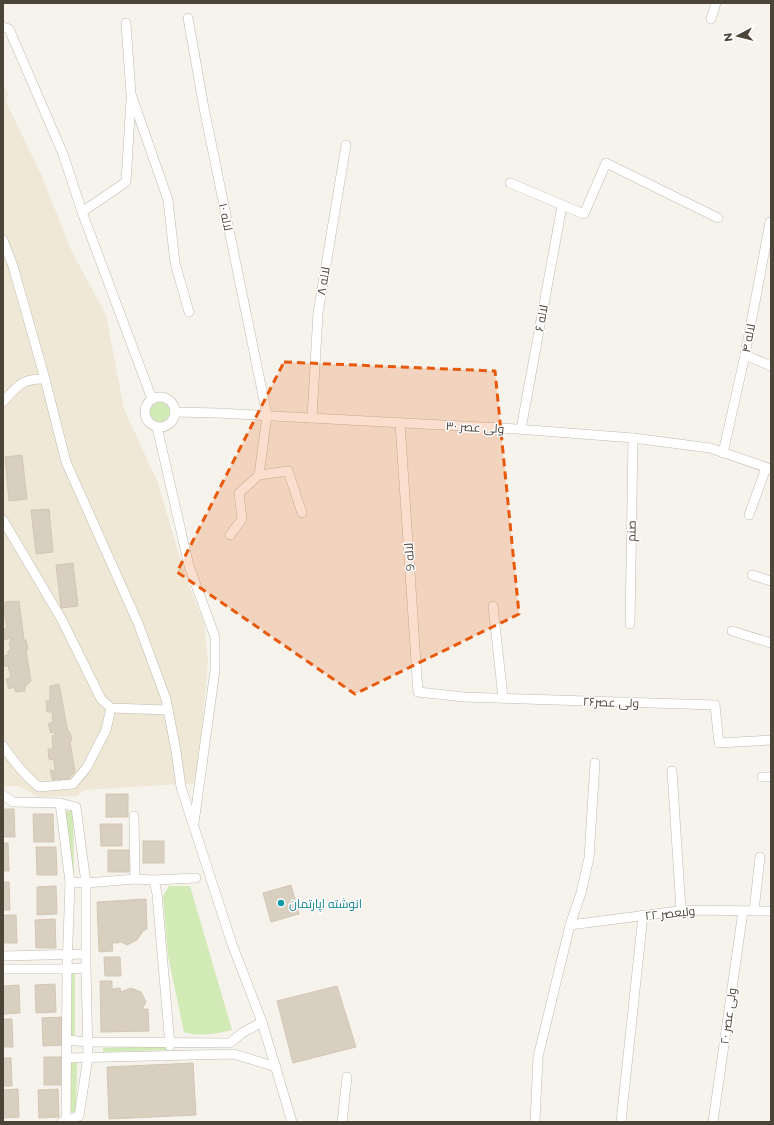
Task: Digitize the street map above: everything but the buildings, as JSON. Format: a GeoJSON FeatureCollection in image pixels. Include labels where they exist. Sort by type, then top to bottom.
{"type":"FeatureCollection","features":[{"type":"Feature","properties":{"kind":"street"},"geometry":{"type":"LineString","coordinates":[[711,19],[716,3]]}},
{"type":"Feature","properties":{"kind":"street","name":"لاله ۱۰"},"geometry":{"type":"LineString","coordinates":[[188,18],[204,108],[267,415],[259,475]]}},
{"type":"Feature","properties":{"kind":"street"},"geometry":{"type":"LineString","coordinates":[[82,212],[126,182],[131,94],[126,23]]}},
{"type":"Feature","properties":{"kind":"street"},"geometry":{"type":"LineString","coordinates":[[3,27],[9,29],[60,146],[82,212],[152,399]]}},
{"type":"Feature","properties":{"kind":"street"},"geometry":{"type":"LineString","coordinates":[[131,94],[168,200],[175,263],[189,312]]}},
{"type":"Feature","properties":{"kind":"street","name":"لاله ۸"},"geometry":{"type":"LineString","coordinates":[[312,418],[318,313],[346,145]]}},
{"type":"Feature","properties":{"kind":"street"},"geometry":{"type":"LineString","coordinates":[[510,183],[584,214],[606,163],[718,218]]}},
{"type":"Feature","properties":{"kind":"street","name":"لاله ۶"},"geometry":{"type":"LineString","coordinates":[[521,429],[562,206]]}},
{"type":"Feature","properties":{"kind":"street","name":"لاله ۴"},"geometry":{"type":"LineString","coordinates":[[723,453],[745,356],[770,222]]}},
{"type":"Feature","properties":{"kind":"street"},"geometry":{"type":"LineString","coordinates":[[3,240],[13,266],[45,379],[66,462],[138,623],[166,699],[176,751],[181,788],[232,944],[262,1022],[292,1122]]}},
{"type":"Feature","properties":{"kind":"street"},"geometry":{"type":"LineString","coordinates":[[745,356],[771,366]]}},
{"type":"Feature","properties":{"kind":"street"},"geometry":{"type":"LineString","coordinates":[[3,402],[17,385],[33,378],[45,379]]}},
{"type":"Feature","properties":{"kind":"street"},"geometry":{"type":"LineString","coordinates":[[160,397],[169,400],[172,403],[175,412],[171,422],[167,425],[157,426],[152,425],[146,417],[146,407],[152,399],[160,397]]}},
{"type":"Feature","properties":{"kind":"street","name":"ولی عصر ۳۰"},"geometry":{"type":"LineString","coordinates":[[175,412],[267,415],[521,429],[633,438],[710,448],[769,468]]}},
{"type":"Feature","properties":{"kind":"street","name":"لاله 9"},"geometry":{"type":"LineString","coordinates":[[400,423],[418,692]]}},
{"type":"Feature","properties":{"kind":"street"},"geometry":{"type":"LineString","coordinates":[[157,426],[188,566],[215,638],[215,670],[194,826]]}},
{"type":"Feature","properties":{"kind":"street","name":"صنم"},"geometry":{"type":"LineString","coordinates":[[630,624],[633,438]]}},
{"type":"Feature","properties":{"kind":"street"},"geometry":{"type":"LineString","coordinates":[[749,515],[769,468]]}},
{"type":"Feature","properties":{"kind":"street"},"geometry":{"type":"LineString","coordinates":[[230,535],[242,519],[239,493],[259,475],[288,471],[302,513]]}},
{"type":"Feature","properties":{"kind":"street"},"geometry":{"type":"LineString","coordinates":[[3,520],[62,620],[101,699],[111,708],[168,710]]}},
{"type":"Feature","properties":{"kind":"street"},"geometry":{"type":"LineString","coordinates":[[752,576],[771,581]]}},
{"type":"Feature","properties":{"kind":"street"},"geometry":{"type":"LineString","coordinates":[[493,606],[503,698]]}},
{"type":"Feature","properties":{"kind":"street"},"geometry":{"type":"LineString","coordinates":[[732,631],[771,643]]}},
{"type":"Feature","properties":{"kind":"street","name":"ولی عصر۲۶"},"geometry":{"type":"LineString","coordinates":[[418,692],[464,697],[715,705],[719,742],[771,740]]}},
{"type":"Feature","properties":{"kind":"street"},"geometry":{"type":"LineString","coordinates":[[3,746],[27,778],[39,787],[73,784],[87,767],[106,730],[111,708]]}},
{"type":"Feature","properties":{"kind":"street"},"geometry":{"type":"LineString","coordinates":[[535,1122],[538,1057],[570,925],[581,893],[590,858],[595,763]]}},
{"type":"Feature","properties":{"kind":"street"},"geometry":{"type":"LineString","coordinates":[[672,771],[681,910]]}},
{"type":"Feature","properties":{"kind":"street"},"geometry":{"type":"LineString","coordinates":[[3,795],[13,802],[60,803],[76,807],[86,883],[88,1057],[79,1116],[64,1121],[67,1058],[67,969],[70,882],[60,803]]}},
{"type":"Feature","properties":{"kind":"street"},"geometry":{"type":"LineString","coordinates":[[134,816],[135,879]]}},
{"type":"Feature","properties":{"kind":"street"},"geometry":{"type":"LineString","coordinates":[[754,911],[760,857]]}},
{"type":"Feature","properties":{"kind":"street"},"geometry":{"type":"LineString","coordinates":[[70,882],[86,883],[135,879],[154,880],[196,878]]}},
{"type":"Feature","properties":{"kind":"street"},"geometry":{"type":"LineString","coordinates":[[154,880],[157,894],[170,1056]]}},
{"type":"Feature","properties":{"kind":"street","name":"ولیعصر ۲۲"},"geometry":{"type":"LineString","coordinates":[[570,925],[681,910],[771,911]]}},
{"type":"Feature","properties":{"kind":"street","name":"ولی عصر ۲۰"},"geometry":{"type":"LineString","coordinates":[[713,1122],[743,911]]}},
{"type":"Feature","properties":{"kind":"street"},"geometry":{"type":"LineString","coordinates":[[621,1122],[643,915]]}},
{"type":"Feature","properties":{"kind":"street"},"geometry":{"type":"LineString","coordinates":[[3,956],[86,954]]}},
{"type":"Feature","properties":{"kind":"street"},"geometry":{"type":"LineString","coordinates":[[3,969],[86,968]]}},
{"type":"Feature","properties":{"kind":"street"},"geometry":{"type":"LineString","coordinates":[[67,1040],[87,1042],[230,1043],[242,1033],[262,1022]]}},
{"type":"Feature","properties":{"kind":"street"},"geometry":{"type":"LineString","coordinates":[[67,1058],[234,1054],[276,1067]]}},
{"type":"Feature","properties":{"kind":"street"},"geometry":{"type":"LineString","coordinates":[[342,1122],[348,1077]]}},
{"type":"Feature","properties":{"kind":"highlighted area"},"geometry":{"type":"Polygon","coordinates":[[[284,362],[495,371],[519,614],[355,694],[177,572],[284,362]]]}},
{"type":"Feature","properties":{"kind":"shaded area"},"geometry":{"type":"Polygon","coordinates":[[[3,84],[8,94],[6,102],[40,172],[72,252],[106,315],[124,409],[158,483],[185,576],[204,623],[208,661],[197,783],[84,790],[77,796],[38,797],[19,786],[3,786],[3,84]]]}},
{"type":"Feature","properties":{"kind":"green space"},"geometry":{"type":"Polygon","coordinates":[[[160,402],[167,405],[170,412],[167,419],[160,422],[153,419],[150,412],[153,405],[160,402]]]}},
{"type":"Feature","properties":{"kind":"green space"},"geometry":{"type":"Polygon","coordinates":[[[63,811],[73,811],[74,874],[64,874],[63,811]]]}},
{"type":"Feature","properties":{"kind":"green space"},"geometry":{"type":"Polygon","coordinates":[[[169,886],[190,886],[232,1030],[208,1034],[190,1034],[184,1032],[168,956],[163,896],[169,886]]]}},
{"type":"Feature","properties":{"kind":"green space"},"geometry":{"type":"Polygon","coordinates":[[[75,972],[75,1035],[69,1036],[65,973],[75,972]]]}},
{"type":"Feature","properties":{"kind":"green space"},"geometry":{"type":"Polygon","coordinates":[[[166,1046],[166,1050],[103,1052],[103,1048],[166,1046]]]}},
{"type":"Feature","properties":{"kind":"green space"},"geometry":{"type":"Polygon","coordinates":[[[77,1062],[76,1112],[70,1112],[70,1063],[77,1062]]]}},
{"type":"Feature","properties":{"kind":"place","name":"انوشته اپارتمان"},"geometry":{"type":"Point","coordinates":[281,903]}}]}
